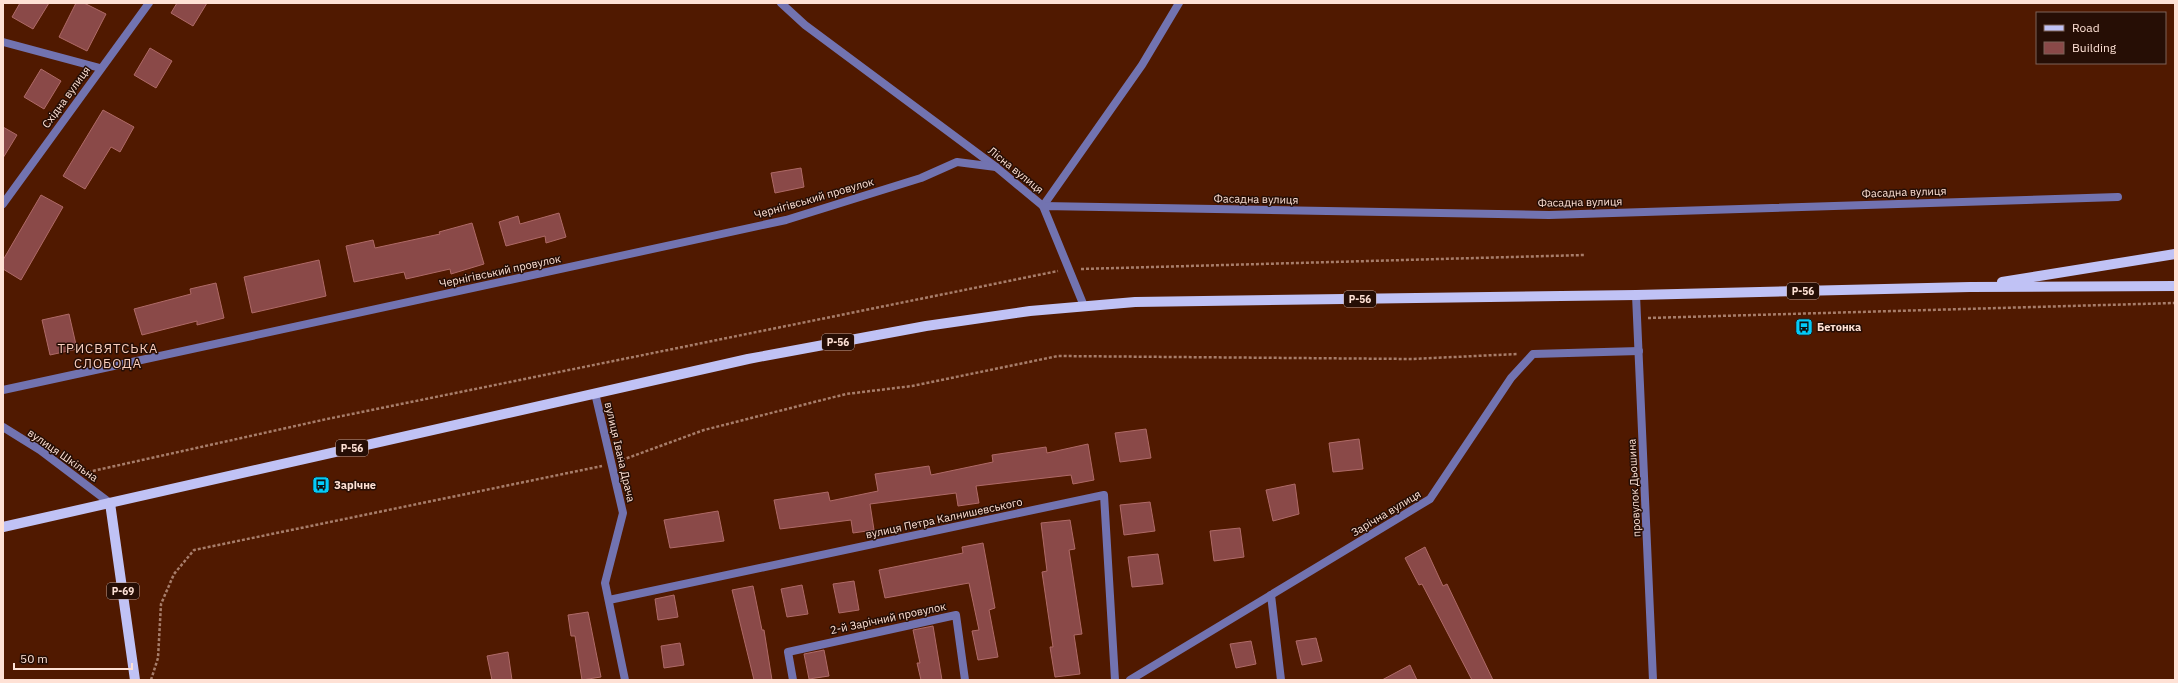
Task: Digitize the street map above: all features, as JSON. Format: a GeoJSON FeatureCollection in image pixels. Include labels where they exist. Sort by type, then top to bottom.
{"type":"FeatureCollection","features":[{"type":"Feature","properties":{"kind":"main road","name":"Р-56"},"geometry":{"type":"LineString","coordinates":[[1970,287],[2175,254]]}},
{"type":"Feature","properties":{"kind":"main road","name":"Р-56"},"geometry":{"type":"LineString","coordinates":[[3,527],[748,359],[926,326],[1030,311],[1135,302],[1636,295],[1970,287],[2175,286]]}},
{"type":"Feature","properties":{"kind":"main road","name":"Р-69"},"geometry":{"type":"LineString","coordinates":[[110,503],[136,680]]}},
{"type":"Feature","properties":{"kind":"street","name":"Східна вулиця"},"geometry":{"type":"LineString","coordinates":[[3,204],[100,68],[149,3]]}},
{"type":"Feature","properties":{"kind":"street","name":"Лісна вулиця"},"geometry":{"type":"LineString","coordinates":[[781,3],[805,25],[996,166],[1042,206],[1142,65],[1179,3]]}},
{"type":"Feature","properties":{"kind":"street"},"geometry":{"type":"LineString","coordinates":[[3,42],[100,68]]}},
{"type":"Feature","properties":{"kind":"street","name":"Чернігівський провулок"},"geometry":{"type":"LineString","coordinates":[[3,390],[786,220],[921,178],[957,162],[996,166]]}},
{"type":"Feature","properties":{"kind":"street","name":"Фасадна вулиця"},"geometry":{"type":"LineString","coordinates":[[1042,206],[1549,215],[2118,197]]}},
{"type":"Feature","properties":{"kind":"street"},"geometry":{"type":"LineString","coordinates":[[1042,206],[1084,306]]}},
{"type":"Feature","properties":{"kind":"street","name":"провулок Дьошина"},"geometry":{"type":"LineString","coordinates":[[1636,295],[1653,680]]}},
{"type":"Feature","properties":{"kind":"street","name":"Зарічна вулиця"},"geometry":{"type":"LineString","coordinates":[[1130,680],[1430,499],[1511,378],[1533,354],[1639,350]]}},
{"type":"Feature","properties":{"kind":"street","name":"вулиця Івана Драча"},"geometry":{"type":"LineString","coordinates":[[594,393],[623,513],[605,583],[625,680]]}},
{"type":"Feature","properties":{"kind":"street","name":"вулиця Шкільна"},"geometry":{"type":"LineString","coordinates":[[3,427],[40,450],[110,503]]}},
{"type":"Feature","properties":{"kind":"street","name":"вулиця Петра Калнишевського"},"geometry":{"type":"LineString","coordinates":[[609,600],[1104,496],[1115,680]]}},
{"type":"Feature","properties":{"kind":"street"},"geometry":{"type":"LineString","coordinates":[[1271,595],[1281,680]]}},
{"type":"Feature","properties":{"kind":"street","name":"2-й Зарічний провулок"},"geometry":{"type":"LineString","coordinates":[[793,680],[788,652],[956,615],[965,680]]}},
{"type":"Feature","properties":{"kind":"path"},"geometry":{"type":"LineString","coordinates":[[1638,318],[2175,302]]}},
{"type":"Feature","properties":{"kind":"path"},"geometry":{"type":"LineString","coordinates":[[151,680],[158,658],[158,632],[161,604],[174,574],[194,550],[611,464],[704,430],[846,394],[912,386],[1058,356],[1412,359],[1522,354]]}},
{"type":"Feature","properties":{"kind":"building"},"geometry":{"type":"Polygon","coordinates":[[[20,3],[49,3],[33,29],[12,17],[20,3]]]}},
{"type":"Feature","properties":{"kind":"building"},"geometry":{"type":"Polygon","coordinates":[[[76,3],[84,3],[106,14],[87,51],[59,37],[76,3]]]}},
{"type":"Feature","properties":{"kind":"building"},"geometry":{"type":"Polygon","coordinates":[[[177,3],[207,3],[193,26],[171,13],[177,3]]]}},
{"type":"Feature","properties":{"kind":"building"},"geometry":{"type":"Polygon","coordinates":[[[150,48],[172,61],[156,88],[134,75],[150,48]]]}},
{"type":"Feature","properties":{"kind":"building"},"geometry":{"type":"Polygon","coordinates":[[[41,69],[61,81],[44,109],[24,97],[41,69]]]}},
{"type":"Feature","properties":{"kind":"building"},"geometry":{"type":"Polygon","coordinates":[[[103,110],[134,127],[120,152],[111,147],[85,189],[63,176],[103,110]]]}},
{"type":"Feature","properties":{"kind":"building"},"geometry":{"type":"Polygon","coordinates":[[[3,127],[17,135],[3,158],[3,127]]]}},
{"type":"Feature","properties":{"kind":"building"},"geometry":{"type":"Polygon","coordinates":[[[801,168],[804,187],[775,193],[771,173],[801,168]]]}},
{"type":"Feature","properties":{"kind":"building"},"geometry":{"type":"Polygon","coordinates":[[[41,195],[63,207],[21,280],[3,269],[3,260],[41,195]]]}},
{"type":"Feature","properties":{"kind":"building"},"geometry":{"type":"Polygon","coordinates":[[[559,213],[566,237],[546,243],[545,236],[506,246],[499,222],[518,216],[520,224],[559,213]]]}},
{"type":"Feature","properties":{"kind":"building"},"geometry":{"type":"Polygon","coordinates":[[[472,223],[484,264],[451,274],[450,269],[406,279],[404,272],[354,282],[346,246],[373,240],[375,248],[440,234],[439,232],[472,223]]]}},
{"type":"Feature","properties":{"kind":"building"},"geometry":{"type":"Polygon","coordinates":[[[319,260],[326,296],[252,313],[244,277],[319,260]]]}},
{"type":"Feature","properties":{"kind":"building"},"geometry":{"type":"Polygon","coordinates":[[[216,283],[224,318],[197,325],[197,321],[142,335],[134,309],[191,294],[190,289],[216,283]]]}},
{"type":"Feature","properties":{"kind":"building"},"geometry":{"type":"Polygon","coordinates":[[[69,314],[77,349],[50,355],[42,320],[69,314]]]}},
{"type":"Feature","properties":{"kind":"building"},"geometry":{"type":"Polygon","coordinates":[[[1146,429],[1151,458],[1120,462],[1115,433],[1146,429]]]}},
{"type":"Feature","properties":{"kind":"building"},"geometry":{"type":"Polygon","coordinates":[[[1359,439],[1363,469],[1333,472],[1329,443],[1359,439]]]}},
{"type":"Feature","properties":{"kind":"building"},"geometry":{"type":"Polygon","coordinates":[[[1088,444],[1094,480],[1073,484],[1071,475],[976,486],[979,503],[958,506],[956,493],[870,504],[874,530],[853,533],[851,520],[780,529],[774,500],[828,492],[830,501],[878,491],[875,474],[929,466],[931,475],[993,462],[992,455],[1046,447],[1047,453],[1088,444]]]}},
{"type":"Feature","properties":{"kind":"building"},"geometry":{"type":"Polygon","coordinates":[[[1295,484],[1299,514],[1273,521],[1266,490],[1295,484]]]}},
{"type":"Feature","properties":{"kind":"building"},"geometry":{"type":"Polygon","coordinates":[[[1150,502],[1155,531],[1124,535],[1120,505],[1150,502]]]}},
{"type":"Feature","properties":{"kind":"building"},"geometry":{"type":"Polygon","coordinates":[[[718,511],[724,541],[670,548],[664,520],[718,511]]]}},
{"type":"Feature","properties":{"kind":"building"},"geometry":{"type":"Polygon","coordinates":[[[1070,520],[1075,549],[1069,550],[1082,634],[1074,635],[1080,674],[1055,677],[1050,647],[1053,647],[1042,572],[1047,571],[1041,523],[1070,520]]]}},
{"type":"Feature","properties":{"kind":"building"},"geometry":{"type":"Polygon","coordinates":[[[1240,528],[1244,557],[1214,561],[1210,531],[1240,528]]]}},
{"type":"Feature","properties":{"kind":"building"},"geometry":{"type":"Polygon","coordinates":[[[983,543],[995,608],[989,610],[998,657],[978,660],[972,631],[979,630],[969,583],[885,598],[879,570],[963,553],[962,547],[983,543]]]}},
{"type":"Feature","properties":{"kind":"building"},"geometry":{"type":"Polygon","coordinates":[[[1425,547],[1443,586],[1447,584],[1493,680],[1472,680],[1422,584],[1419,585],[1405,558],[1425,547]]]}},
{"type":"Feature","properties":{"kind":"building"},"geometry":{"type":"Polygon","coordinates":[[[1158,554],[1163,584],[1132,587],[1128,557],[1158,554]]]}},
{"type":"Feature","properties":{"kind":"building"},"geometry":{"type":"Polygon","coordinates":[[[854,581],[859,610],[839,613],[833,584],[854,581]]]}},
{"type":"Feature","properties":{"kind":"building"},"geometry":{"type":"Polygon","coordinates":[[[802,585],[808,614],[787,617],[781,589],[802,585]]]}},
{"type":"Feature","properties":{"kind":"building"},"geometry":{"type":"Polygon","coordinates":[[[753,586],[762,630],[764,630],[772,680],[754,680],[732,590],[753,586]]]}},
{"type":"Feature","properties":{"kind":"building"},"geometry":{"type":"Polygon","coordinates":[[[674,595],[678,617],[658,620],[655,599],[674,595]]]}},
{"type":"Feature","properties":{"kind":"building"},"geometry":{"type":"Polygon","coordinates":[[[588,612],[601,677],[582,680],[575,636],[571,636],[568,615],[588,612]]]}},
{"type":"Feature","properties":{"kind":"building"},"geometry":{"type":"Polygon","coordinates":[[[933,626],[942,680],[921,680],[917,663],[920,663],[913,630],[933,626]]]}},
{"type":"Feature","properties":{"kind":"building"},"geometry":{"type":"Polygon","coordinates":[[[1316,638],[1322,661],[1302,665],[1296,641],[1316,638]]]}},
{"type":"Feature","properties":{"kind":"building"},"geometry":{"type":"Polygon","coordinates":[[[1251,641],[1256,664],[1236,668],[1230,644],[1251,641]]]}},
{"type":"Feature","properties":{"kind":"building"},"geometry":{"type":"Polygon","coordinates":[[[680,643],[684,665],[664,668],[661,646],[680,643]]]}},
{"type":"Feature","properties":{"kind":"building"},"geometry":{"type":"Polygon","coordinates":[[[824,650],[829,676],[809,679],[804,654],[824,650]]]}},
{"type":"Feature","properties":{"kind":"building"},"geometry":{"type":"Polygon","coordinates":[[[508,652],[512,680],[492,680],[487,656],[508,652]]]}},
{"type":"Feature","properties":{"kind":"building"},"geometry":{"type":"Polygon","coordinates":[[[1410,665],[1417,680],[1382,680],[1410,665]]]}},
{"type":"Feature","properties":{"kind":"place","name":"Бетонка"},"geometry":{"type":"Point","coordinates":[1804,327]}},
{"type":"Feature","properties":{"kind":"place","name":"Зарічне"},"geometry":{"type":"Point","coordinates":[321,485]}},
{"type":"Feature","properties":{"kind":"district","name":"ТРИСВЯТСЬКА СЛОБОДА"},"geometry":{"type":"Point","coordinates":[108,356]}}]}
